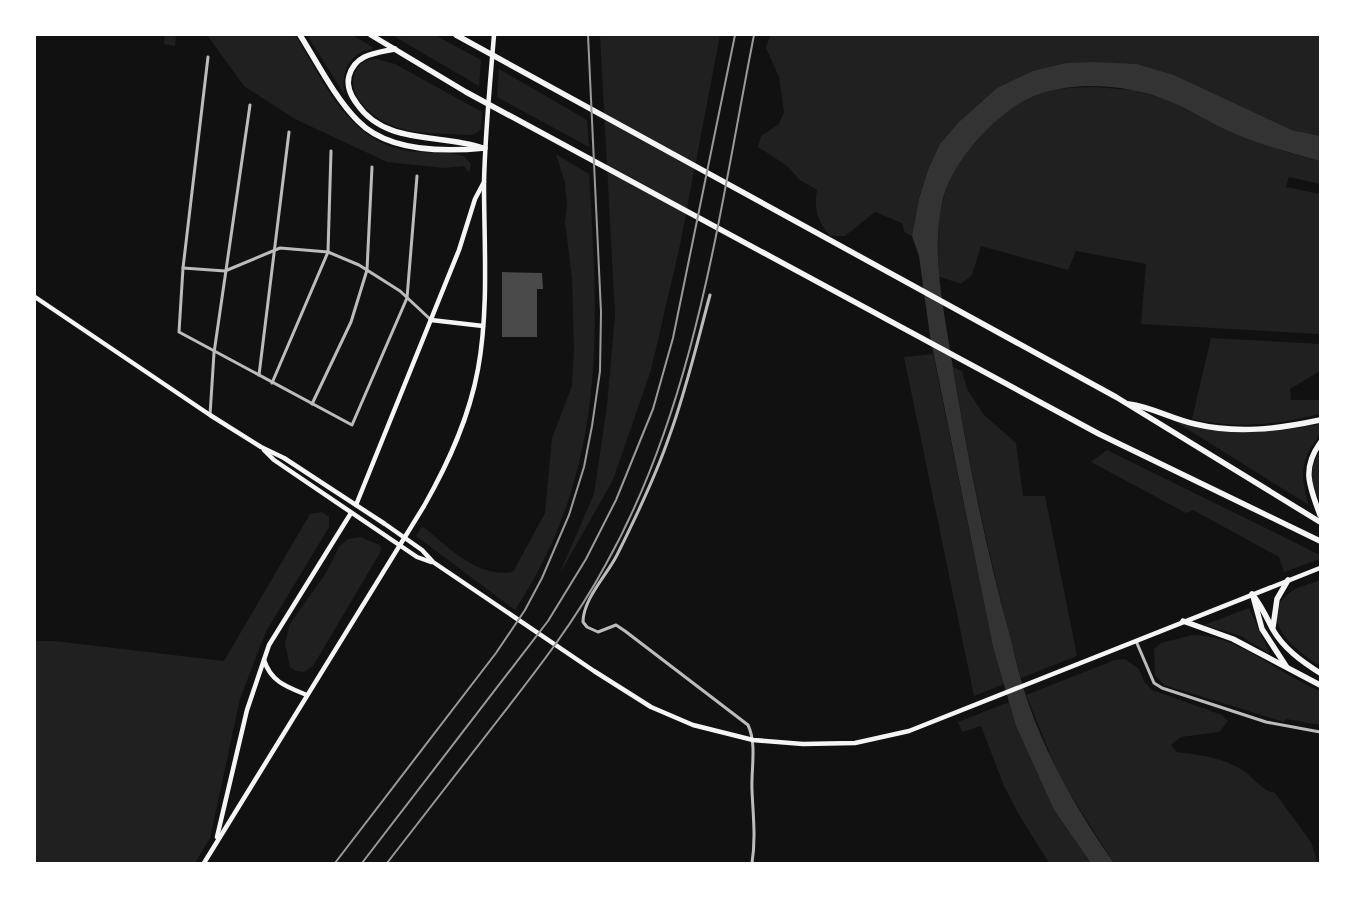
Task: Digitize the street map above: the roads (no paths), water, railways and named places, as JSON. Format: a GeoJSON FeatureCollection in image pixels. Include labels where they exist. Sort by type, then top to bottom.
{"type":"FeatureCollection","features":[{"type":"Feature","properties":{"kind":"highway"},"geometry":{"type":"LineString","coordinates":[[300,35],[351,113],[368,130],[386,140],[405,145],[466,150],[485,148]]}},
{"type":"Feature","properties":{"kind":"highway"},"geometry":{"type":"LineString","coordinates":[[371,35],[466,92],[1098,434],[1320,541]]}},
{"type":"Feature","properties":{"kind":"highway"},"geometry":{"type":"LineString","coordinates":[[456,35],[1116,397],[1320,522]]}},
{"type":"Feature","properties":{"kind":"highway"},"geometry":{"type":"LineString","coordinates":[[395,50],[367,55],[356,61],[351,70],[348,88],[359,108],[374,122],[397,133],[464,141],[485,148]]}},
{"type":"Feature","properties":{"kind":"highway"},"geometry":{"type":"LineString","coordinates":[[1127,404],[1145,406],[1194,424],[1234,430],[1272,429],[1320,420]]}},
{"type":"Feature","properties":{"kind":"highway"},"geometry":{"type":"LineString","coordinates":[[1320,443],[1311,459],[1308,479],[1320,515]]}},
{"type":"Feature","properties":{"kind":"highway"},"geometry":{"type":"LineString","coordinates":[[1273,630],[1273,614],[1277,599],[1288,580]]}},
{"type":"Feature","properties":{"kind":"highway"},"geometry":{"type":"LineString","coordinates":[[1252,594],[1262,606],[1273,630],[1285,647],[1303,663],[1320,673]]}},
{"type":"Feature","properties":{"kind":"highway"},"geometry":{"type":"LineString","coordinates":[[1252,594],[1262,629],[1288,668]]}},
{"type":"Feature","properties":{"kind":"highway"},"geometry":{"type":"LineString","coordinates":[[1183,621],[1233,639],[1320,685]]}},
{"type":"Feature","properties":{"kind":"main road"},"geometry":{"type":"LineString","coordinates":[[204,863],[423,507],[452,452],[472,396],[478,368],[483,326],[485,148],[494,35]]}},
{"type":"Feature","properties":{"kind":"main road"},"geometry":{"type":"LineString","coordinates":[[356,505],[431,320],[475,199],[484,181]]}},
{"type":"Feature","properties":{"kind":"main road"},"geometry":{"type":"LineString","coordinates":[[35,297],[210,414],[261,447],[284,458],[385,524],[422,550],[433,562],[594,671],[651,707],[720,733],[753,740],[803,744],[854,743],[909,731],[1320,568]]}},
{"type":"Feature","properties":{"kind":"main road"},"geometry":{"type":"LineString","coordinates":[[431,320],[483,326]]}},
{"type":"Feature","properties":{"kind":"main road"},"geometry":{"type":"LineString","coordinates":[[261,447],[274,460],[379,532],[418,557],[433,562]]}},
{"type":"Feature","properties":{"kind":"main road"},"geometry":{"type":"LineString","coordinates":[[217,841],[247,710],[269,645],[351,513]]}},
{"type":"Feature","properties":{"kind":"main road"},"geometry":{"type":"LineString","coordinates":[[264,659],[267,670],[273,678],[281,684],[307,695]]}},
{"type":"Feature","properties":{"kind":"street"},"geometry":{"type":"LineString","coordinates":[[208,57],[182,268],[179,332],[214,353],[259,375],[352,426],[407,298],[417,176]]}},
{"type":"Feature","properties":{"kind":"street"},"geometry":{"type":"LineString","coordinates":[[210,414],[214,353],[250,105]]}},
{"type":"Feature","properties":{"kind":"street"},"geometry":{"type":"LineString","coordinates":[[259,375],[289,132]]}},
{"type":"Feature","properties":{"kind":"street"},"geometry":{"type":"LineString","coordinates":[[272,383],[328,252],[331,151]]}},
{"type":"Feature","properties":{"kind":"street"},"geometry":{"type":"LineString","coordinates":[[312,404],[351,322],[367,270],[372,167]]}},
{"type":"Feature","properties":{"kind":"street"},"geometry":{"type":"LineString","coordinates":[[182,268],[225,271],[276,249],[328,252],[344,257],[400,291],[431,320]]}},
{"type":"Feature","properties":{"kind":"street"},"geometry":{"type":"LineString","coordinates":[[710,295],[684,392],[669,439],[638,511],[611,566],[583,614],[583,622],[587,627],[598,632],[616,625],[625,630],[748,725],[753,740],[752,790],[755,841],[752,863]]}},
{"type":"Feature","properties":{"kind":"street"},"geometry":{"type":"LineString","coordinates":[[1136,641],[1154,683],[1162,688],[1266,722],[1320,732]]}},
{"type":"Feature","properties":{"kind":"railway"},"geometry":{"type":"LineString","coordinates":[[335,863],[496,653],[525,610],[542,578],[569,515],[584,467],[600,371],[601,312],[588,35]]}},
{"type":"Feature","properties":{"kind":"railway"},"geometry":{"type":"LineString","coordinates":[[362,863],[548,621],[586,559],[616,500],[653,409],[673,338],[735,35]]}},
{"type":"Feature","properties":{"kind":"railway"},"geometry":{"type":"LineString","coordinates":[[387,863],[569,625],[606,564],[637,502],[662,438],[683,373],[701,306],[716,238],[754,35]]}}]}
